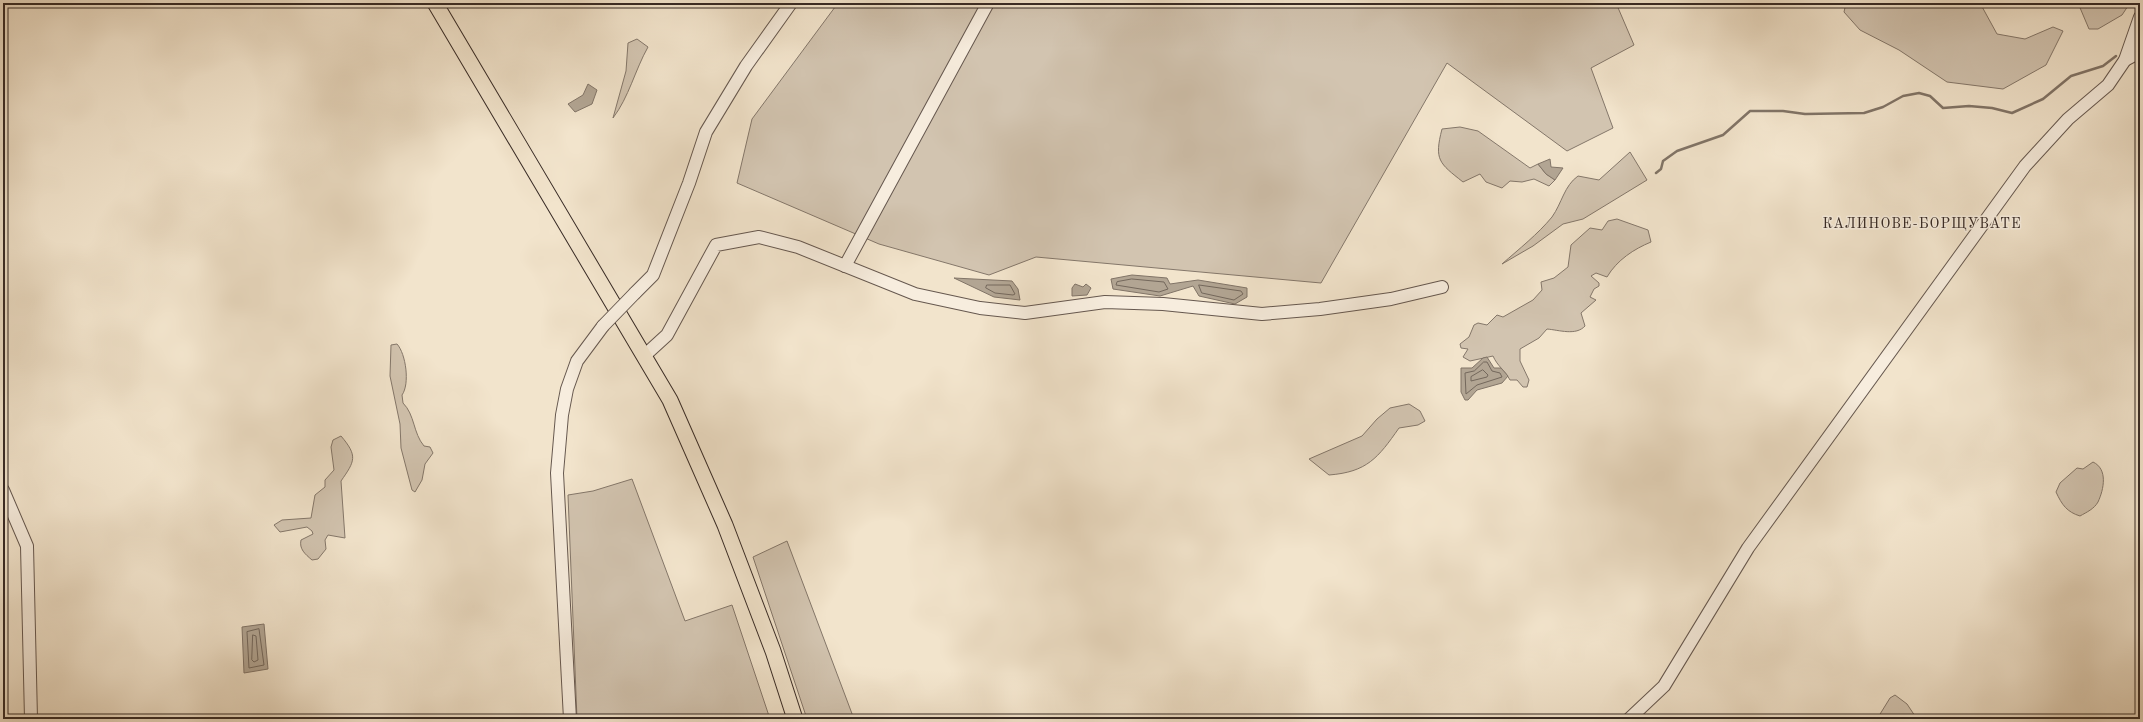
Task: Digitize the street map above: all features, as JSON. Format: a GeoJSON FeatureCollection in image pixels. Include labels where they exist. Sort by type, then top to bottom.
{"type":"FeatureCollection","features":[{"type":"Feature","properties":{"kind":"main road"},"geometry":{"type":"LineString","coordinates":[[435,3],[670,400],[724,525],[773,651],[795,719]]}},
{"type":"Feature","properties":{"kind":"street"},"geometry":{"type":"LineString","coordinates":[[570,719],[557,473],[562,415],[567,389],[577,361],[603,326],[654,275],[689,183],[706,132],[746,66],[791,3]]}},
{"type":"Feature","properties":{"kind":"street"},"geometry":{"type":"LineString","coordinates":[[845,266],[988,3]]}},
{"type":"Feature","properties":{"kind":"street"},"geometry":{"type":"LineString","coordinates":[[1629,719],[1664,686],[1748,548],[2025,166],[2068,119],[2108,85],[2124,60],[2140,17]]}},
{"type":"Feature","properties":{"kind":"street"},"geometry":{"type":"LineString","coordinates":[[2124,60],[2140,52]]}},
{"type":"Feature","properties":{"kind":"street"},"geometry":{"type":"LineString","coordinates":[[644,356],[667,335],[716,245],[759,237],[798,247],[915,294],[980,308],[1025,314],[1105,302],[1163,304],[1262,314],[1320,309],[1391,299],[1442,287]]}},
{"type":"Feature","properties":{"kind":"street"},"geometry":{"type":"LineString","coordinates":[[3,490],[27,546],[31,719]]}},
{"type":"Feature","properties":{"kind":"shaded area"},"geometry":{"type":"Polygon","coordinates":[[[838,3],[1616,3],[1634,45],[1591,68],[1613,128],[1567,151],[1447,63],[1321,283],[1036,257],[989,275],[879,244],[737,183],[752,119],[838,3]]]}},
{"type":"Feature","properties":{"kind":"shaded area"},"geometry":{"type":"Polygon","coordinates":[[[1846,3],[1980,3],[1997,34],[2025,39],[2053,27],[2063,31],[2046,65],[2003,89],[1947,82],[1899,50],[1860,30],[1844,12],[1846,3]]]}},
{"type":"Feature","properties":{"kind":"shaded area"},"geometry":{"type":"Polygon","coordinates":[[[2078,3],[2130,3],[2122,15],[2098,29],[2089,29],[2078,3]]]}},
{"type":"Feature","properties":{"kind":"shaded area"},"geometry":{"type":"Polygon","coordinates":[[[637,39],[648,47],[628,92],[613,118],[626,71],[628,43],[637,39]]]}},
{"type":"Feature","properties":{"kind":"shaded area"},"geometry":{"type":"Polygon","coordinates":[[[1460,127],[1478,131],[1530,168],[1538,164],[1546,174],[1555,180],[1549,186],[1534,179],[1522,182],[1510,181],[1502,188],[1486,182],[1480,174],[1463,182],[1448,170],[1440,160],[1439,154],[1442,129],[1460,127]]]}},
{"type":"Feature","properties":{"kind":"shaded area"},"geometry":{"type":"Polygon","coordinates":[[[1630,152],[1647,180],[1583,219],[1563,224],[1533,246],[1502,264],[1547,223],[1573,180],[1578,176],[1599,180],[1630,152]]]}},
{"type":"Feature","properties":{"kind":"shaded area"},"geometry":{"type":"Polygon","coordinates":[[[1617,219],[1648,230],[1651,242],[1626,256],[1616,265],[1607,277],[1596,273],[1591,276],[1599,283],[1599,286],[1594,289],[1590,297],[1596,300],[1581,313],[1585,326],[1572,332],[1547,329],[1539,338],[1520,349],[1520,361],[1529,380],[1527,387],[1523,387],[1517,380],[1510,380],[1493,356],[1470,361],[1463,357],[1468,349],[1461,348],[1460,344],[1469,337],[1474,325],[1478,323],[1487,325],[1497,315],[1503,317],[1533,300],[1542,290],[1541,282],[1554,278],[1568,267],[1571,245],[1590,228],[1602,230],[1608,221],[1617,219]]]}},
{"type":"Feature","properties":{"kind":"shaded area"},"geometry":{"type":"Polygon","coordinates":[[[397,344],[403,355],[406,369],[406,384],[402,395],[403,403],[410,413],[420,441],[424,446],[430,447],[433,453],[425,464],[422,480],[415,492],[412,490],[401,448],[400,424],[390,376],[391,345],[397,344]]]}},
{"type":"Feature","properties":{"kind":"shaded area"},"geometry":{"type":"Polygon","coordinates":[[[1409,404],[1420,411],[1425,421],[1418,425],[1399,428],[1385,448],[1370,462],[1362,467],[1353,471],[1329,475],[1309,459],[1362,436],[1377,419],[1390,408],[1409,404]]]}},
{"type":"Feature","properties":{"kind":"shaded area"},"geometry":{"type":"Polygon","coordinates":[[[341,436],[350,449],[353,458],[352,463],[341,481],[345,538],[328,535],[325,540],[326,549],[318,559],[312,560],[303,551],[301,540],[313,534],[312,531],[307,527],[280,532],[274,525],[282,520],[311,518],[315,495],[325,487],[325,480],[334,470],[331,447],[333,440],[341,436]]]}},
{"type":"Feature","properties":{"kind":"shaded area"},"geometry":{"type":"Polygon","coordinates":[[[2093,462],[2098,465],[2103,474],[2102,491],[2098,502],[2094,507],[2080,516],[2065,507],[2060,501],[2056,492],[2060,483],[2077,468],[2083,469],[2093,462]]]}},
{"type":"Feature","properties":{"kind":"shaded area"},"geometry":{"type":"Polygon","coordinates":[[[632,479],[685,621],[732,605],[770,719],[577,719],[568,495],[593,491],[632,479]]]}},
{"type":"Feature","properties":{"kind":"shaded area"},"geometry":{"type":"Polygon","coordinates":[[[787,541],[854,719],[807,719],[753,557],[787,541]]]}},
{"type":"Feature","properties":{"kind":"shaded area"},"geometry":{"type":"Polygon","coordinates":[[[1895,695],[1907,704],[1917,719],[1877,719],[1890,698],[1895,695]]]}},
{"type":"Feature","properties":{"kind":"water"},"geometry":{"type":"Polygon","coordinates":[[[588,84],[597,90],[592,104],[575,112],[568,104],[583,95],[588,84]]]}},
{"type":"Feature","properties":{"kind":"water"},"geometry":{"type":"Polygon","coordinates":[[[1550,159],[1551,167],[1563,168],[1555,180],[1546,174],[1538,164],[1550,159]]]}},
{"type":"Feature","properties":{"kind":"water"},"geometry":{"type":"Polygon","coordinates":[[[1132,275],[1167,278],[1170,284],[1198,280],[1247,288],[1247,297],[1235,304],[1199,296],[1193,286],[1160,296],[1113,289],[1111,279],[1132,275]]]}},
{"type":"Feature","properties":{"kind":"water"},"geometry":{"type":"Polygon","coordinates":[[[954,278],[1012,281],[1018,289],[1020,300],[994,297],[954,278]]]}},
{"type":"Feature","properties":{"kind":"water"},"geometry":{"type":"Polygon","coordinates":[[[1075,284],[1083,287],[1086,284],[1091,288],[1087,295],[1072,296],[1072,288],[1075,284]]]}},
{"type":"Feature","properties":{"kind":"water"},"geometry":{"type":"Polygon","coordinates":[[[1487,357],[1494,368],[1501,368],[1508,376],[1502,383],[1477,390],[1468,400],[1465,400],[1461,392],[1461,368],[1472,368],[1483,358],[1487,357]]]}},
{"type":"Feature","properties":{"kind":"water"},"geometry":{"type":"Polygon","coordinates":[[[264,624],[268,669],[244,673],[242,627],[264,624]]]}},
{"type":"Feature","properties":{"kind":"waterway"},"geometry":{"type":"LineString","coordinates":[[1656,173],[1661,169],[1663,161],[1677,151],[1723,135],[1750,111],[1783,111],[1805,114],[1864,113],[1883,107],[1903,96],[1919,93],[1930,96],[1943,108],[1969,106],[1992,108],[2012,113],[2043,99],[2071,76],[2103,66],[2116,56]]}},
{"type":"Feature","properties":{"kind":"district","name":"КАЛИНОВЕ-БОРЩУВАТЕ"},"geometry":{"type":"Point","coordinates":[1922,223]}}]}
